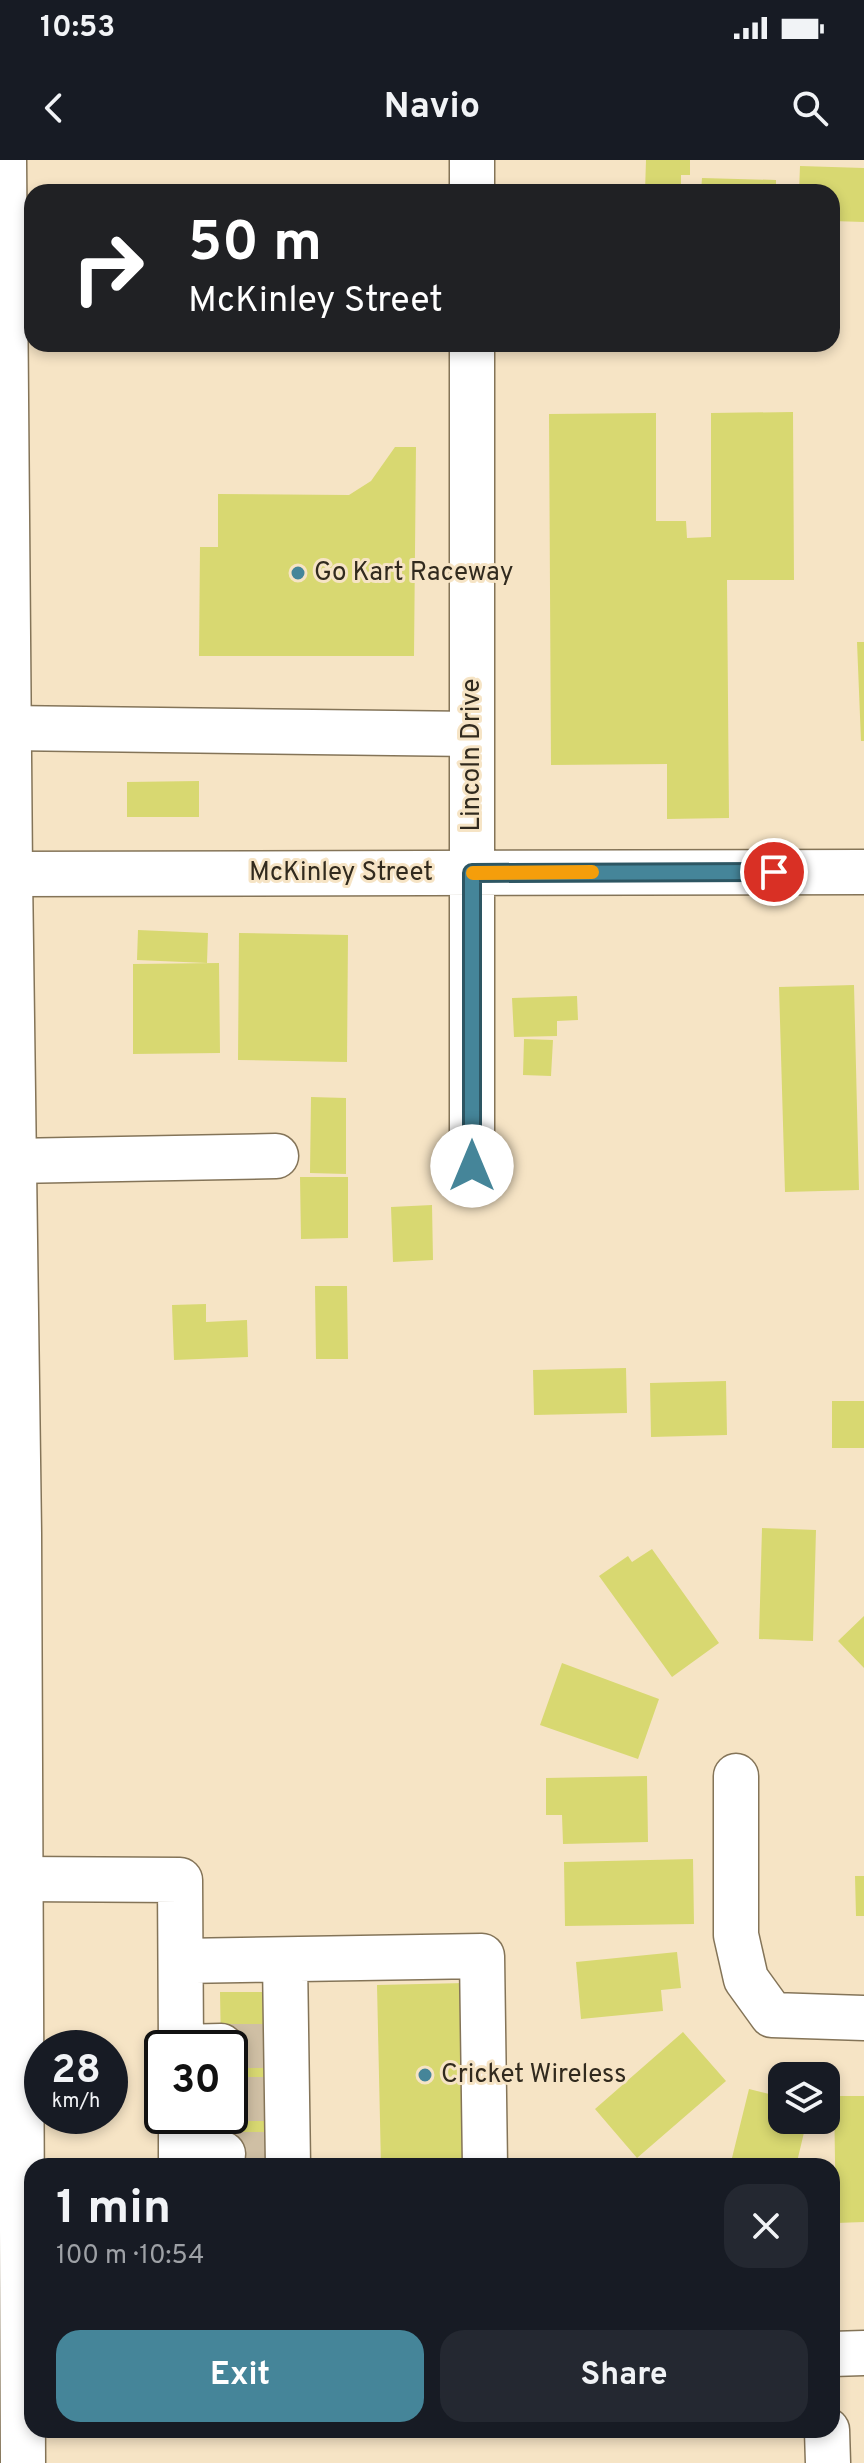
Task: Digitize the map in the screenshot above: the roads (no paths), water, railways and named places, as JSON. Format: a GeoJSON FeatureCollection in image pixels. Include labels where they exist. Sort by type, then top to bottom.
{"type":"FeatureCollection","features":[{"type":"Feature","properties":{"kind":"main road"},"geometry":{"type":"LineString","coordinates":[[4,160],[19,1533],[20,1879],[10,2076],[24,2328]]}},
{"type":"Feature","properties":{"kind":"main road"},"geometry":{"type":"LineString","coordinates":[[472,160],[472,184]]}},
{"type":"Feature","properties":{"kind":"main road","name":"Lincoln Drive"},"geometry":{"type":"LineString","coordinates":[[472,352],[472,1166]]}},
{"type":"Feature","properties":{"kind":"main road"},"geometry":{"type":"LineString","coordinates":[[8,728],[472,734]]}},
{"type":"Feature","properties":{"kind":"main road","name":"McKinley Street"},"geometry":{"type":"LineString","coordinates":[[10,874],[864,872]]}},
{"type":"Feature","properties":{"kind":"main road"},"geometry":{"type":"LineString","coordinates":[[13,1161],[276,1156]]}},
{"type":"Feature","properties":{"kind":"main road"},"geometry":{"type":"LineString","coordinates":[[736,1776],[736,1935],[746,1979],[772,2015],[864,2018]]}},
{"type":"Feature","properties":{"kind":"main road"},"geometry":{"type":"LineString","coordinates":[[20,1879],[180,1880],[181,1961],[191,2030]]}},
{"type":"Feature","properties":{"kind":"main road"},"geometry":{"type":"LineString","coordinates":[[181,1961],[482,1956],[485,2158]]}},
{"type":"Feature","properties":{"kind":"main road"},"geometry":{"type":"LineString","coordinates":[[283,2158],[279,2046],[285,1960]]}},
{"type":"Feature","properties":{"kind":"main road"},"geometry":{"type":"LineString","coordinates":[[840,2354],[864,2353]]}},
{"type":"Feature","properties":{"kind":"main road"},"geometry":{"type":"LineString","coordinates":[[23,2463],[24,2430]]}},
{"type":"Feature","properties":{"kind":"main road"},"geometry":{"type":"LineString","coordinates":[[827,2438],[828,2463]]}},
{"type":"Feature","properties":{"kind":"tunnel"},"geometry":{"type":"LineString","coordinates":[[248,2046],[271,2046]]}},
{"type":"Feature","properties":{"kind":"tunnel"},"geometry":{"type":"LineString","coordinates":[[248,2099],[272,2099]]}},
{"type":"Feature","properties":{"kind":"tunnel"},"geometry":{"type":"LineString","coordinates":[[223,2154],[273,2154]]}},
{"type":"Feature","properties":{"kind":"place","name":"Go Kart Raceway"},"geometry":{"type":"Point","coordinates":[298,573]}},
{"type":"Feature","properties":{"kind":"place","name":"Cricket Wireless"},"geometry":{"type":"Point","coordinates":[425,2075]}}]}
